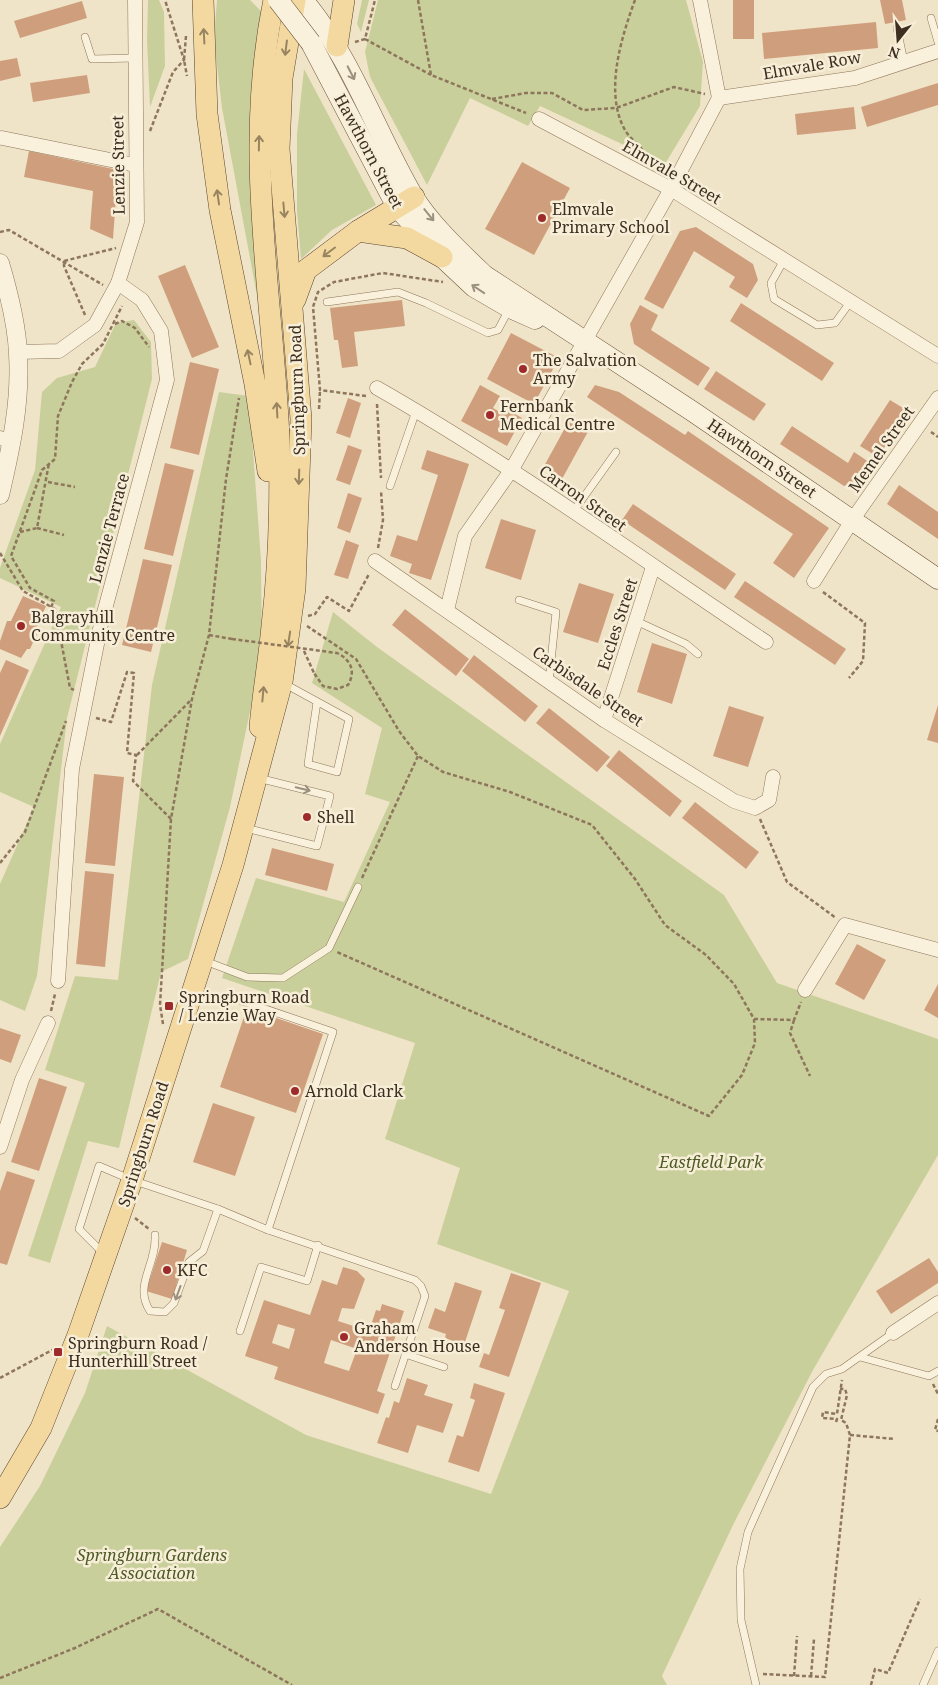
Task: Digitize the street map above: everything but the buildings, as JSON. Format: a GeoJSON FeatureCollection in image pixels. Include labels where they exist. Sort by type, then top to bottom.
{"type":"FeatureCollection","features":[{"type":"Feature","properties":{"kind":"main road"},"geometry":{"type":"LineString","coordinates":[[203,0],[207,114],[219,200],[255,384],[278,543]]}},
{"type":"Feature","properties":{"kind":"main road","name":"Springburn Road"},"geometry":{"type":"LineString","coordinates":[[256,777],[264,679],[272,626],[278,543],[279,438],[259,175],[262,84],[274,0]]}},
{"type":"Feature","properties":{"kind":"main road","name":"Hawthorn Street"},"geometry":{"type":"LineString","coordinates":[[278,0],[314,49],[406,202],[442,257],[474,287],[513,302],[585,340],[853,519],[938,579]]}},
{"type":"Feature","properties":{"kind":"main road","name":"Springburn Road"},"geometry":{"type":"LineString","coordinates":[[0,1498],[41,1428],[78,1335],[106,1256],[203,960],[244,827],[282,682],[295,588],[301,419],[279,149],[282,78],[295,0]]}},
{"type":"Feature","properties":{"kind":"main road","name":"Hawthorn Street"},"geometry":{"type":"LineString","coordinates":[[303,0],[332,39],[406,202],[513,302]]}},
{"type":"Feature","properties":{"kind":"main road"},"geometry":{"type":"LineString","coordinates":[[314,49],[332,39],[344,0]]}},
{"type":"Feature","properties":{"kind":"main road"},"geometry":{"type":"LineString","coordinates":[[293,305],[306,270],[358,231],[406,202]]}},
{"type":"Feature","properties":{"kind":"main road"},"geometry":{"type":"LineString","coordinates":[[358,231],[407,238],[442,257]]}},
{"type":"Feature","properties":{"kind":"street","name":"Lenzie Street"},"geometry":{"type":"LineString","coordinates":[[18,352],[59,351],[92,327],[119,288],[137,222],[134,58],[135,0]]}},
{"type":"Feature","properties":{"kind":"street"},"geometry":{"type":"LineString","coordinates":[[447,610],[465,536],[512,470],[671,189],[719,98],[700,0]]}},
{"type":"Feature","properties":{"kind":"street","name":"Elmvale Row"},"geometry":{"type":"LineString","coordinates":[[719,98],[854,78],[938,51]]}},
{"type":"Feature","properties":{"kind":"street","name":"Elmvale Street"},"geometry":{"type":"LineString","coordinates":[[539,118],[671,189],[938,356]]}},
{"type":"Feature","properties":{"kind":"street"},"geometry":{"type":"LineString","coordinates":[[2,138],[135,165]]}},
{"type":"Feature","properties":{"kind":"street"},"geometry":{"type":"LineString","coordinates":[[0,263],[18,352],[17,403],[6,439],[0,495]]}},
{"type":"Feature","properties":{"kind":"street","name":"Lenzie Terrace"},"geometry":{"type":"LineString","coordinates":[[58,981],[72,769],[101,624],[167,380],[161,331],[142,300],[119,288]]}},
{"type":"Feature","properties":{"kind":"street","name":"Carron Street"},"geometry":{"type":"LineString","coordinates":[[377,393],[416,410],[512,470],[766,642]]}},
{"type":"Feature","properties":{"kind":"street","name":"Memel Street"},"geometry":{"type":"LineString","coordinates":[[814,581],[853,519],[938,398]]}},
{"type":"Feature","properties":{"kind":"street","name":"Carbisdale Street"},"geometry":{"type":"LineString","coordinates":[[375,561],[604,720],[734,801],[755,808]]}},
{"type":"Feature","properties":{"kind":"street","name":"Eccles Street"},"geometry":{"type":"LineString","coordinates":[[604,720],[653,567]]}},
{"type":"Feature","properties":{"kind":"street"},"geometry":{"type":"LineString","coordinates":[[755,808],[769,800],[773,777]]}},
{"type":"Feature","properties":{"kind":"street"},"geometry":{"type":"LineString","coordinates":[[805,990],[845,924],[938,950]]}},
{"type":"Feature","properties":{"kind":"street"},"geometry":{"type":"LineString","coordinates":[[0,1147],[22,1080],[48,1023]]}},
{"type":"Feature","properties":{"kind":"street"},"geometry":{"type":"LineString","coordinates":[[893,1333],[938,1303]]}},
{"type":"Feature","properties":{"kind":"lane"},"geometry":{"type":"LineString","coordinates":[[931,18],[938,42]]}},
{"type":"Feature","properties":{"kind":"lane"},"geometry":{"type":"LineString","coordinates":[[897,28],[904,62]]}},
{"type":"Feature","properties":{"kind":"lane"},"geometry":{"type":"LineString","coordinates":[[85,37],[92,59],[134,58]]}},
{"type":"Feature","properties":{"kind":"lane"},"geometry":{"type":"LineString","coordinates":[[784,260],[771,283],[774,299],[817,325],[835,323],[851,301]]}},
{"type":"Feature","properties":{"kind":"lane"},"geometry":{"type":"LineString","coordinates":[[327,302],[398,292],[426,303],[488,333],[498,330],[513,302]]}},
{"type":"Feature","properties":{"kind":"lane"},"geometry":{"type":"LineString","coordinates":[[390,486],[416,410]]}},
{"type":"Feature","properties":{"kind":"lane"},"geometry":{"type":"LineString","coordinates":[[573,512],[616,452]]}},
{"type":"Feature","properties":{"kind":"lane"},"geometry":{"type":"LineString","coordinates":[[519,600],[556,612],[549,681]]}},
{"type":"Feature","properties":{"kind":"lane"},"geometry":{"type":"LineString","coordinates":[[636,621],[686,644],[698,654]]}},
{"type":"Feature","properties":{"kind":"lane"},"geometry":{"type":"LineString","coordinates":[[282,682],[349,720],[337,772],[308,764],[317,702]]}},
{"type":"Feature","properties":{"kind":"lane"},"geometry":{"type":"LineString","coordinates":[[244,827],[317,846],[330,796],[256,777]]}},
{"type":"Feature","properties":{"kind":"lane"},"geometry":{"type":"LineString","coordinates":[[203,960],[247,977],[282,978],[329,948],[358,887]]}},
{"type":"Feature","properties":{"kind":"lane"},"geometry":{"type":"LineString","coordinates":[[242,1001],[333,1032],[268,1230]]}},
{"type":"Feature","properties":{"kind":"lane"},"geometry":{"type":"LineString","coordinates":[[106,1256],[79,1229],[99,1166],[268,1230],[318,1245],[415,1280],[421,1286],[424,1296],[395,1386]]}},
{"type":"Feature","properties":{"kind":"lane"},"geometry":{"type":"LineString","coordinates":[[156,1235],[156,1248],[143,1290],[143,1301],[150,1311],[165,1312],[174,1304],[189,1262],[203,1251],[218,1210]]}},
{"type":"Feature","properties":{"kind":"lane"},"geometry":{"type":"LineString","coordinates":[[240,1331],[261,1267],[307,1281],[318,1245]]}},
{"type":"Feature","properties":{"kind":"lane"},"geometry":{"type":"LineString","coordinates":[[756,1685],[741,1620],[740,1568],[748,1532],[814,1387],[826,1374],[842,1369],[893,1333]]}},
{"type":"Feature","properties":{"kind":"lane"},"geometry":{"type":"LineString","coordinates":[[405,1354],[444,1367]]}},
{"type":"Feature","properties":{"kind":"lane"},"geometry":{"type":"LineString","coordinates":[[860,1357],[929,1376],[938,1370]]}},
{"type":"Feature","properties":{"kind":"lane"},"geometry":{"type":"LineString","coordinates":[[923,1685],[938,1651]]}},
{"type":"Feature","properties":{"kind":"path"},"geometry":{"type":"LineString","coordinates":[[166,0],[184,60],[187,79]]}},
{"type":"Feature","properties":{"kind":"path"},"geometry":{"type":"LineString","coordinates":[[365,39],[375,0]]}},
{"type":"Feature","properties":{"kind":"path"},"geometry":{"type":"LineString","coordinates":[[418,0],[431,75]]}},
{"type":"Feature","properties":{"kind":"path"},"geometry":{"type":"LineString","coordinates":[[634,0],[618,54],[616,108],[626,131],[646,155],[649,177]]}},
{"type":"Feature","properties":{"kind":"path"},"geometry":{"type":"LineString","coordinates":[[159,113],[174,72],[184,60],[186,30]]}},
{"type":"Feature","properties":{"kind":"path"},"geometry":{"type":"LineString","coordinates":[[332,39],[365,39],[431,75],[539,118]]}},
{"type":"Feature","properties":{"kind":"path"},"geometry":{"type":"LineString","coordinates":[[492,100],[526,93],[552,93],[583,110],[616,108],[674,87],[719,98]]}},
{"type":"Feature","properties":{"kind":"path"},"geometry":{"type":"LineString","coordinates":[[0,232],[8,230],[64,261],[119,288],[114,325],[103,344],[82,364],[72,382],[58,416],[55,459],[42,470],[11,556],[30,588],[54,601],[52,607]]}},
{"type":"Feature","properties":{"kind":"path"},"geometry":{"type":"LineString","coordinates":[[64,261],[130,244]]}},
{"type":"Feature","properties":{"kind":"path"},"geometry":{"type":"LineString","coordinates":[[64,261],[64,266],[83,312],[92,327]]}},
{"type":"Feature","properties":{"kind":"path"},"geometry":{"type":"LineString","coordinates":[[306,634],[308,615],[315,614],[327,597],[350,611],[375,561],[383,520],[377,393],[320,390],[313,307],[318,292],[334,282],[383,273],[448,283]]}},
{"type":"Feature","properties":{"kind":"path"},"geometry":{"type":"LineString","coordinates":[[114,325],[122,321],[135,328],[148,347],[163,346]]}},
{"type":"Feature","properties":{"kind":"path"},"geometry":{"type":"LineString","coordinates":[[72,382],[76,384]]}},
{"type":"Feature","properties":{"kind":"path"},"geometry":{"type":"LineString","coordinates":[[163,1025],[160,988],[171,818],[192,699],[209,635],[226,479],[240,391]]}},
{"type":"Feature","properties":{"kind":"path"},"geometry":{"type":"LineString","coordinates":[[37,528],[48,482],[50,463]]}},
{"type":"Feature","properties":{"kind":"path"},"geometry":{"type":"LineString","coordinates":[[48,482],[74,487]]}},
{"type":"Feature","properties":{"kind":"path"},"geometry":{"type":"LineString","coordinates":[[42,504],[47,506]]}},
{"type":"Feature","properties":{"kind":"path"},"geometry":{"type":"LineString","coordinates":[[20,532],[37,528],[64,535]]}},
{"type":"Feature","properties":{"kind":"path"},"geometry":{"type":"LineString","coordinates":[[0,553],[23,591],[55,608],[70,688],[87,697]]}},
{"type":"Feature","properties":{"kind":"path"},"geometry":{"type":"LineString","coordinates":[[814,581],[827,597],[865,623],[863,662],[849,678]]}},
{"type":"Feature","properties":{"kind":"path"},"geometry":{"type":"LineString","coordinates":[[307,626],[356,659],[399,731],[418,756],[443,772],[510,792],[592,825],[635,879],[666,925],[706,955],[729,978],[754,1019],[756,1044],[742,1075],[709,1116],[329,948]]}},
{"type":"Feature","properties":{"kind":"path"},"geometry":{"type":"LineString","coordinates":[[209,635],[232,639],[337,653],[350,662],[353,673],[348,685],[337,690],[323,686],[304,651],[305,643]]}},
{"type":"Feature","properties":{"kind":"path"},"geometry":{"type":"LineString","coordinates":[[0,863],[25,832],[67,718],[83,714],[111,722],[127,672],[134,673],[127,753],[136,755]]}},
{"type":"Feature","properties":{"kind":"path"},"geometry":{"type":"LineString","coordinates":[[171,818],[133,781],[136,755],[192,699]]}},
{"type":"Feature","properties":{"kind":"path"},"geometry":{"type":"LineString","coordinates":[[358,887],[418,756]]}},
{"type":"Feature","properties":{"kind":"path"},"geometry":{"type":"LineString","coordinates":[[755,808],[787,882],[845,924]]}},
{"type":"Feature","properties":{"kind":"path"},"geometry":{"type":"LineString","coordinates":[[48,1023],[58,981]]}},
{"type":"Feature","properties":{"kind":"path"},"geometry":{"type":"LineString","coordinates":[[805,990],[790,1033],[810,1076]]}},
{"type":"Feature","properties":{"kind":"path"},"geometry":{"type":"LineString","coordinates":[[754,1019],[794,1020]]}},
{"type":"Feature","properties":{"kind":"path"},"geometry":{"type":"LineString","coordinates":[[122,1208],[156,1235]]}},
{"type":"Feature","properties":{"kind":"path"},"geometry":{"type":"LineString","coordinates":[[0,1378],[78,1335]]}},
{"type":"Feature","properties":{"kind":"path"},"geometry":{"type":"LineString","coordinates":[[836,1422],[836,1419],[822,1418],[822,1412],[837,1414],[842,1369]]}},
{"type":"Feature","properties":{"kind":"path"},"geometry":{"type":"LineString","coordinates":[[754,1674],[825,1677],[850,1435],[846,1422],[841,1420],[846,1395],[845,1390],[840,1389]]}},
{"type":"Feature","properties":{"kind":"path"},"geometry":{"type":"LineString","coordinates":[[938,1419],[935,1430],[938,1430]]}},
{"type":"Feature","properties":{"kind":"path"},"geometry":{"type":"LineString","coordinates":[[850,1435],[895,1439]]}},
{"type":"Feature","properties":{"kind":"path"},"geometry":{"type":"LineString","coordinates":[[871,1685],[875,1670],[888,1673],[920,1599]]}},
{"type":"Feature","properties":{"kind":"path"},"geometry":{"type":"LineString","coordinates":[[0,1678],[75,1648],[158,1609],[292,1685]]}},
{"type":"Feature","properties":{"kind":"path"},"geometry":{"type":"LineString","coordinates":[[794,1676],[796,1636]]}},
{"type":"Feature","properties":{"kind":"path"},"geometry":{"type":"LineString","coordinates":[[811,1676],[814,1639]]}},
{"type":"Feature","properties":{"kind":"green space"},"geometry":{"type":"Polygon","coordinates":[[[148,0],[159,0],[164,12],[165,66],[150,107],[147,40],[148,0]]]}},
{"type":"Feature","properties":{"kind":"green space"},"geometry":{"type":"Polygon","coordinates":[[[217,0],[250,0],[263,13],[253,81],[249,152],[261,317],[222,108],[214,40],[217,0]]]}},
{"type":"Feature","properties":{"kind":"green space"},"geometry":{"type":"Polygon","coordinates":[[[362,0],[369,0],[361,32],[357,24],[362,0]]]}},
{"type":"Feature","properties":{"kind":"green space"},"geometry":{"type":"Polygon","coordinates":[[[378,0],[686,0],[703,62],[700,106],[665,164],[540,106],[528,126],[470,98],[427,185],[370,77],[365,52],[378,0]]]}},
{"type":"Feature","properties":{"kind":"green space"},"geometry":{"type":"Polygon","coordinates":[[[304,69],[376,205],[332,230],[301,259],[297,211],[297,134],[304,69]]]}},
{"type":"Feature","properties":{"kind":"green space"},"geometry":{"type":"Polygon","coordinates":[[[134,320],[151,342],[152,379],[67,718],[37,976],[25,1011],[0,1000],[0,884],[34,807],[0,792],[0,744],[61,607],[0,578],[0,568],[35,470],[42,392],[57,378],[95,367],[116,323],[134,320]]]}},
{"type":"Feature","properties":{"kind":"green space"},"geometry":{"type":"Polygon","coordinates":[[[219,392],[249,396],[261,560],[262,654],[230,807],[188,959],[161,972],[119,1148],[88,1141],[50,1263],[28,1256],[85,1083],[45,1070],[75,976],[118,980],[152,685],[219,392]]]}},
{"type":"Feature","properties":{"kind":"green space","name":"Eastfield Park"},"geometry":{"type":"Polygon","coordinates":[[[333,612],[377,647],[724,895],[777,983],[938,1039],[938,1155],[813,1370],[734,1523],[662,1676],[667,1685],[0,1685],[0,1547],[40,1486],[85,1393],[107,1326],[306,1435],[491,1494],[569,1291],[437,1244],[460,1168],[385,1139],[415,1043],[222,978],[256,878],[344,902],[390,802],[365,794],[382,728],[312,683],[333,612]]]}},
{"type":"Feature","properties":{"kind":"place","name":"Elmvale Primary School"},"geometry":{"type":"Point","coordinates":[542,218]}},
{"type":"Feature","properties":{"kind":"place","name":"The Salvation Army"},"geometry":{"type":"Point","coordinates":[523,369]}},
{"type":"Feature","properties":{"kind":"place","name":"Fernbank Medical Centre"},"geometry":{"type":"Point","coordinates":[490,415]}},
{"type":"Feature","properties":{"kind":"place","name":"Balgrayhill Community Centre"},"geometry":{"type":"Point","coordinates":[21,626]}},
{"type":"Feature","properties":{"kind":"place","name":"Shell"},"geometry":{"type":"Point","coordinates":[307,817]}},
{"type":"Feature","properties":{"kind":"place","name":"Springburn Road / Lenzie Way"},"geometry":{"type":"Point","coordinates":[169,1006]}},
{"type":"Feature","properties":{"kind":"place","name":"Arnold Clark"},"geometry":{"type":"Point","coordinates":[295,1091]}},
{"type":"Feature","properties":{"kind":"place","name":"KFC"},"geometry":{"type":"Point","coordinates":[167,1270]}},
{"type":"Feature","properties":{"kind":"place","name":"Graham Anderson House"},"geometry":{"type":"Point","coordinates":[344,1337]}},
{"type":"Feature","properties":{"kind":"place","name":"Springburn Road / Hunterhill Street"},"geometry":{"type":"Point","coordinates":[58,1352]}},
{"type":"Feature","properties":{"kind":"park label","name":"Springburn Gardens Association"},"geometry":{"type":"Point","coordinates":[152,1564]}}]}
